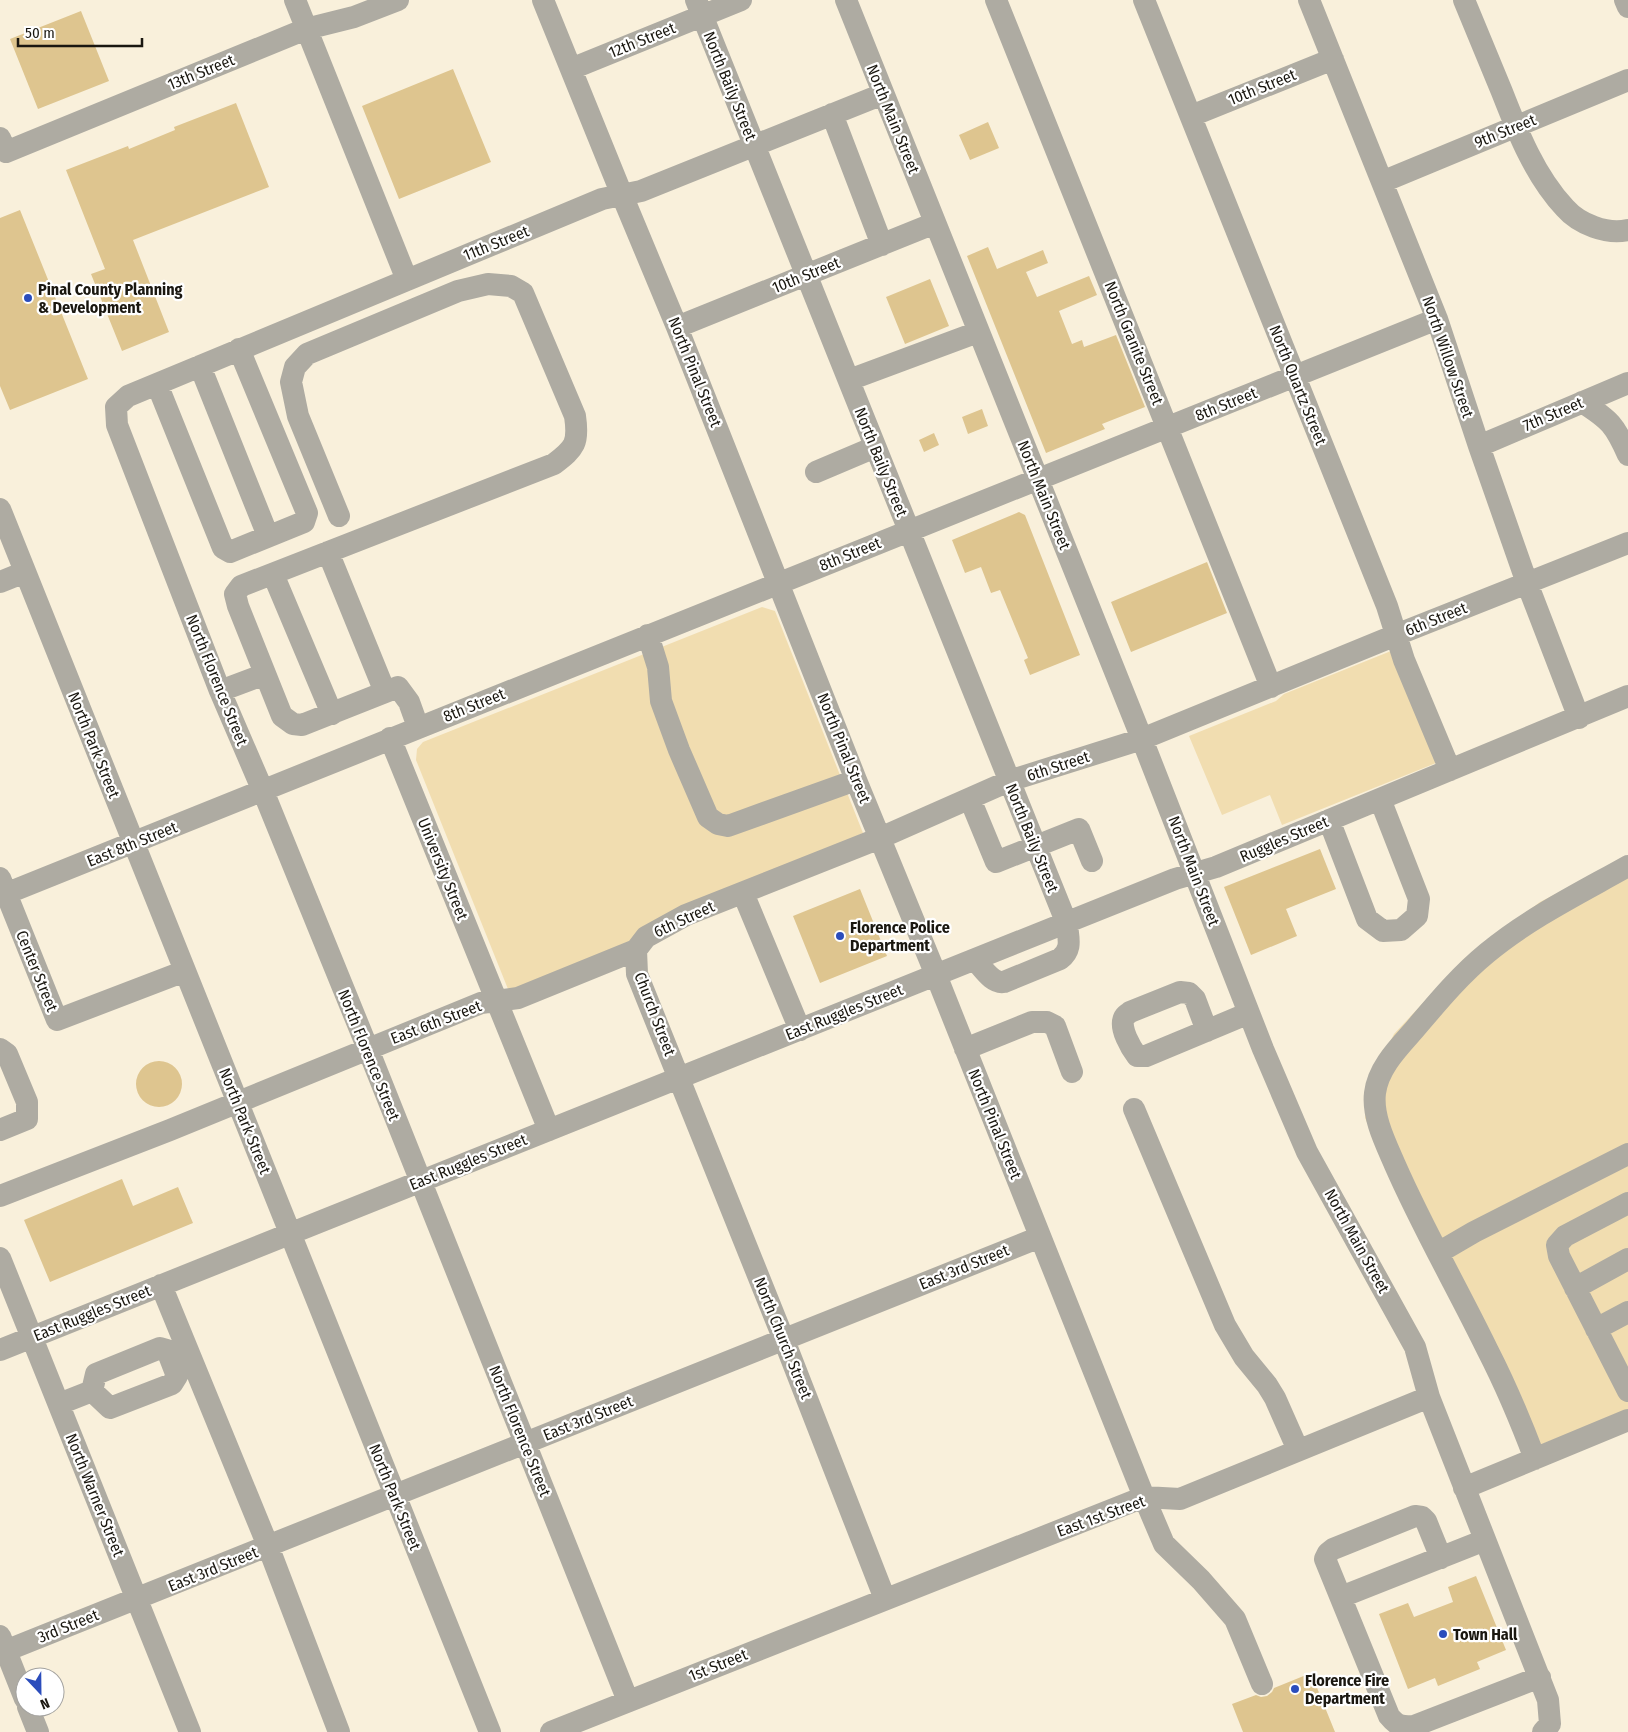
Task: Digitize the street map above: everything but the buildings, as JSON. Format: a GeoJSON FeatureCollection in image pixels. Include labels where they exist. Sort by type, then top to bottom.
{"type":"FeatureCollection","features":[{"type":"Feature","properties":{"kind":"street"},"geometry":{"type":"LineString","coordinates":[[295,0],[407,280]]}},
{"type":"Feature","properties":{"kind":"street","name":"13th Street"},"geometry":{"type":"LineString","coordinates":[[3,145],[306,29],[354,17],[398,0]]}},
{"type":"Feature","properties":{"kind":"street","name":"North Pinal Street"},"geometry":{"type":"LineString","coordinates":[[544,0],[677,327],[856,780],[1164,1544],[1201,1580],[1235,1619],[1262,1684]]}},
{"type":"Feature","properties":{"kind":"street","name":"12th Street"},"geometry":{"type":"LineString","coordinates":[[571,69],[699,8],[741,0]]}},
{"type":"Feature","properties":{"kind":"street","name":"North Main Street"},"geometry":{"type":"LineString","coordinates":[[846,0],[1196,874],[1249,1013],[1307,1152],[1415,1347],[1429,1397],[1548,1700],[1550,1724],[1543,1732]]}},
{"type":"Feature","properties":{"kind":"street","name":"North Granite Street"},"geometry":{"type":"LineString","coordinates":[[996,0],[1271,687]]}},
{"type":"Feature","properties":{"kind":"street","name":"North Quartz Street"},"geometry":{"type":"LineString","coordinates":[[1144,0],[1387,606],[1404,660],[1450,770]]}},
{"type":"Feature","properties":{"kind":"street","name":"North Willow Street"},"geometry":{"type":"LineString","coordinates":[[1309,0],[1437,319],[1478,446],[1527,583],[1580,718]]}},
{"type":"Feature","properties":{"kind":"street"},"geometry":{"type":"LineString","coordinates":[[1464,0],[1516,126],[1534,165],[1550,190],[1567,210],[1588,224],[1604,229],[1628,230]]}},
{"type":"Feature","properties":{"kind":"street"},"geometry":{"type":"LineString","coordinates":[[1625,0],[1628,7]]}},
{"type":"Feature","properties":{"kind":"street","name":"North Baily Street"},"geometry":{"type":"LineString","coordinates":[[699,8],[1067,924],[1069,948],[1066,954],[1060,959],[1004,982],[994,980],[975,960]]}},
{"type":"Feature","properties":{"kind":"street","name":"10th Street"},"geometry":{"type":"LineString","coordinates":[[1191,116],[1333,59]]}},
{"type":"Feature","properties":{"kind":"street","name":"9th Street"},"geometry":{"type":"LineString","coordinates":[[1382,182],[1628,80]]}},
{"type":"Feature","properties":{"kind":"street","name":"11th Street"},"geometry":{"type":"LineString","coordinates":[[116,407],[128,396],[602,199],[641,191],[883,94]]}},
{"type":"Feature","properties":{"kind":"street"},"geometry":{"type":"LineString","coordinates":[[832,114],[882,244]]}},
{"type":"Feature","properties":{"kind":"street","name":"10th Street"},"geometry":{"type":"LineString","coordinates":[[677,327],[935,223]]}},
{"type":"Feature","properties":{"kind":"street"},"geometry":{"type":"LineString","coordinates":[[338,516],[298,416],[291,382],[295,367],[307,354],[458,291],[488,284],[511,286],[523,293],[575,416],[578,435],[570,451],[554,464],[241,586],[235,594],[238,606],[282,716],[293,724],[302,725],[398,687],[410,702],[418,727]]}},
{"type":"Feature","properties":{"kind":"street","name":"8th Street"},"geometry":{"type":"LineString","coordinates":[[263,791],[390,738],[1437,319]]}},
{"type":"Feature","properties":{"kind":"street"},"geometry":{"type":"LineString","coordinates":[[849,380],[978,332]]}},
{"type":"Feature","properties":{"kind":"street"},"geometry":{"type":"LineString","coordinates":[[157,384],[223,548],[230,552],[304,522],[308,513],[240,349]]}},
{"type":"Feature","properties":{"kind":"street"},"geometry":{"type":"LineString","coordinates":[[200,366],[268,536]]}},
{"type":"Feature","properties":{"kind":"street","name":"7th Street"},"geometry":{"type":"LineString","coordinates":[[1478,446],[1628,383]]}},
{"type":"Feature","properties":{"kind":"street"},"geometry":{"type":"LineString","coordinates":[[1582,402],[1603,416],[1617,431],[1628,455]]}},
{"type":"Feature","properties":{"kind":"street","name":"North Florence Street"},"geometry":{"type":"LineString","coordinates":[[116,407],[117,425],[220,691],[263,791],[368,1050],[628,1701]]}},
{"type":"Feature","properties":{"kind":"street"},"geometry":{"type":"LineString","coordinates":[[816,472],[875,447]]}},
{"type":"Feature","properties":{"kind":"street","name":"North Park Street"},"geometry":{"type":"LineString","coordinates":[[0,509],[490,1732]]}},
{"type":"Feature","properties":{"kind":"street","name":"6th Street"},"geometry":{"type":"LineString","coordinates":[[497,1000],[518,998],[636,950],[646,937],[686,915],[880,838],[1010,781],[1142,739],[1628,543]]}},
{"type":"Feature","properties":{"kind":"street"},"geometry":{"type":"LineString","coordinates":[[328,552],[385,692]]}},
{"type":"Feature","properties":{"kind":"street"},"geometry":{"type":"LineString","coordinates":[[0,582],[25,572]]}},
{"type":"Feature","properties":{"kind":"street"},"geometry":{"type":"LineString","coordinates":[[273,574],[332,714]]}},
{"type":"Feature","properties":{"kind":"street"},"geometry":{"type":"LineString","coordinates":[[648,635],[658,667],[661,701],[708,817],[718,824],[728,826],[856,780]]}},
{"type":"Feature","properties":{"kind":"street"},"geometry":{"type":"LineString","coordinates":[[220,691],[265,674]]}},
{"type":"Feature","properties":{"kind":"street","name":"Ruggles Street"},"geometry":{"type":"LineString","coordinates":[[936,975],[1175,880],[1216,867],[1580,718],[1628,696]]}},
{"type":"Feature","properties":{"kind":"street","name":"University Street"},"geometry":{"type":"LineString","coordinates":[[390,738],[549,1130]]}},
{"type":"Feature","properties":{"kind":"street","name":"East 8th Street"},"geometry":{"type":"LineString","coordinates":[[2,889],[134,843],[263,791]]}},
{"type":"Feature","properties":{"kind":"street"},"geometry":{"type":"LineString","coordinates":[[1329,820],[1367,919],[1383,932],[1401,930],[1417,916],[1419,899],[1380,799]]}},
{"type":"Feature","properties":{"kind":"street"},"geometry":{"type":"LineString","coordinates":[[970,800],[996,862],[1079,828],[1092,861]]}},
{"type":"Feature","properties":{"kind":"street"},"geometry":{"type":"LineString","coordinates":[[1534,1459],[1507,1390],[1400,1177],[1377,1116],[1375,1092],[1382,1071],[1396,1050],[1454,983],[1487,953],[1549,910],[1628,866]]}},
{"type":"Feature","properties":{"kind":"street","name":"Center Street"},"geometry":{"type":"LineString","coordinates":[[2,889],[57,1020],[185,971]]}},
{"type":"Feature","properties":{"kind":"street"},"geometry":{"type":"LineString","coordinates":[[743,893],[800,1030]]}},
{"type":"Feature","properties":{"kind":"street","name":"Church Street"},"geometry":{"type":"LineString","coordinates":[[636,950],[637,974],[679,1078]]}},
{"type":"Feature","properties":{"kind":"street","name":"East Ruggles Street"},"geometry":{"type":"LineString","coordinates":[[0,1350],[936,975]]}},
{"type":"Feature","properties":{"kind":"street","name":"East 6th Street"},"geometry":{"type":"LineString","coordinates":[[0,1196],[170,1130],[481,1003],[497,1000]]}},
{"type":"Feature","properties":{"kind":"street"},"geometry":{"type":"LineString","coordinates":[[1206,1031],[1249,1013]]}},
{"type":"Feature","properties":{"kind":"street"},"geometry":{"type":"LineString","coordinates":[[965,1049],[1032,1022],[1047,1022],[1055,1026],[1072,1072]]}},
{"type":"Feature","properties":{"kind":"street"},"geometry":{"type":"LineString","coordinates":[[0,1049],[7,1054],[27,1102],[26,1119],[0,1130]]}},
{"type":"Feature","properties":{"kind":"street","name":"North Church Street"},"geometry":{"type":"LineString","coordinates":[[679,1078],[885,1599]]}},
{"type":"Feature","properties":{"kind":"street"},"geometry":{"type":"LineString","coordinates":[[1134,1109],[1225,1325],[1244,1357],[1267,1384],[1276,1398],[1298,1450]]}},
{"type":"Feature","properties":{"kind":"street"},"geometry":{"type":"LineString","coordinates":[[1438,1254],[1474,1232],[1628,1154]]}},
{"type":"Feature","properties":{"kind":"street"},"geometry":{"type":"LineString","coordinates":[[1628,1204],[1565,1236],[1557,1245],[1559,1256],[1596,1329],[1623,1369],[1628,1391]]}},
{"type":"Feature","properties":{"kind":"street","name":"East 3rd Street"},"geometry":{"type":"LineString","coordinates":[[136,1599],[1040,1237]]}},
{"type":"Feature","properties":{"kind":"street","name":"North Warner Street"},"geometry":{"type":"LineString","coordinates":[[0,1258],[190,1732]]}},
{"type":"Feature","properties":{"kind":"street"},"geometry":{"type":"LineString","coordinates":[[1575,1288],[1628,1259]]}},
{"type":"Feature","properties":{"kind":"street"},"geometry":{"type":"LineString","coordinates":[[161,1286],[268,1546],[339,1732]]}},
{"type":"Feature","properties":{"kind":"street"},"geometry":{"type":"LineString","coordinates":[[1596,1329],[1628,1312]]}},
{"type":"Feature","properties":{"kind":"street"},"geometry":{"type":"LineString","coordinates":[[58,1404],[92,1391]]}},
{"type":"Feature","properties":{"kind":"street","name":"East 1st Street"},"geometry":{"type":"LineString","coordinates":[[885,1599],[1144,1497],[1180,1499],[1429,1397]]}},
{"type":"Feature","properties":{"kind":"street"},"geometry":{"type":"LineString","coordinates":[[1464,1488],[1628,1420]]}},
{"type":"Feature","properties":{"kind":"street"},"geometry":{"type":"LineString","coordinates":[[1441,1558],[1426,1521],[1422,1517],[1415,1516],[1333,1549],[1325,1559],[1390,1716],[1395,1723],[1403,1727],[1414,1726],[1540,1677]]}},
{"type":"Feature","properties":{"kind":"street"},"geometry":{"type":"LineString","coordinates":[[1341,1597],[1485,1540]]}},
{"type":"Feature","properties":{"kind":"street","name":"3rd Street"},"geometry":{"type":"LineString","coordinates":[[2,1647],[136,1599]]}},
{"type":"Feature","properties":{"kind":"street","name":"1st Street"},"geometry":{"type":"LineString","coordinates":[[551,1732],[885,1599]]}},
{"type":"Feature","properties":{"kind":"street"},"geometry":{"type":"LineString","coordinates":[[2,1647],[15,1676]]}},
{"type":"Feature","properties":{"kind":"street"},"geometry":{"type":"LineString","coordinates":[[1548,1700],[1562,1732]]}},
{"type":"Feature","properties":{"kind":"street"},"geometry":{"type":"LineString","coordinates":[[32,1717],[38,1732]]}},
{"type":"Feature","properties":{"kind":"shaded area"},"geometry":{"type":"Polygon","coordinates":[[[762,607],[775,611],[863,833],[633,943],[510,994],[416,760],[417,749],[423,742],[762,607]]]}},
{"type":"Feature","properties":{"kind":"shaded area"},"geometry":{"type":"Polygon","coordinates":[[[1391,651],[1436,763],[1282,825],[1270,795],[1222,815],[1189,736],[1276,701],[1284,694],[1391,651]]]}},
{"type":"Feature","properties":{"kind":"shaded area"},"geometry":{"type":"Polygon","coordinates":[[[1628,857],[1628,1410],[1527,1450],[1365,1118],[1366,1090],[1394,1034],[1465,958],[1540,902],[1628,857]]]}},
{"type":"Feature","properties":{"kind":"place","name":"Pinal County Planning & Development"},"geometry":{"type":"Point","coordinates":[28,298]}},
{"type":"Feature","properties":{"kind":"place","name":"Florence Police Department"},"geometry":{"type":"Point","coordinates":[840,936]}},
{"type":"Feature","properties":{"kind":"place","name":"Town Hall"},"geometry":{"type":"Point","coordinates":[1443,1634]}},
{"type":"Feature","properties":{"kind":"place","name":"Florence Fire Department"},"geometry":{"type":"Point","coordinates":[1295,1689]}}]}
